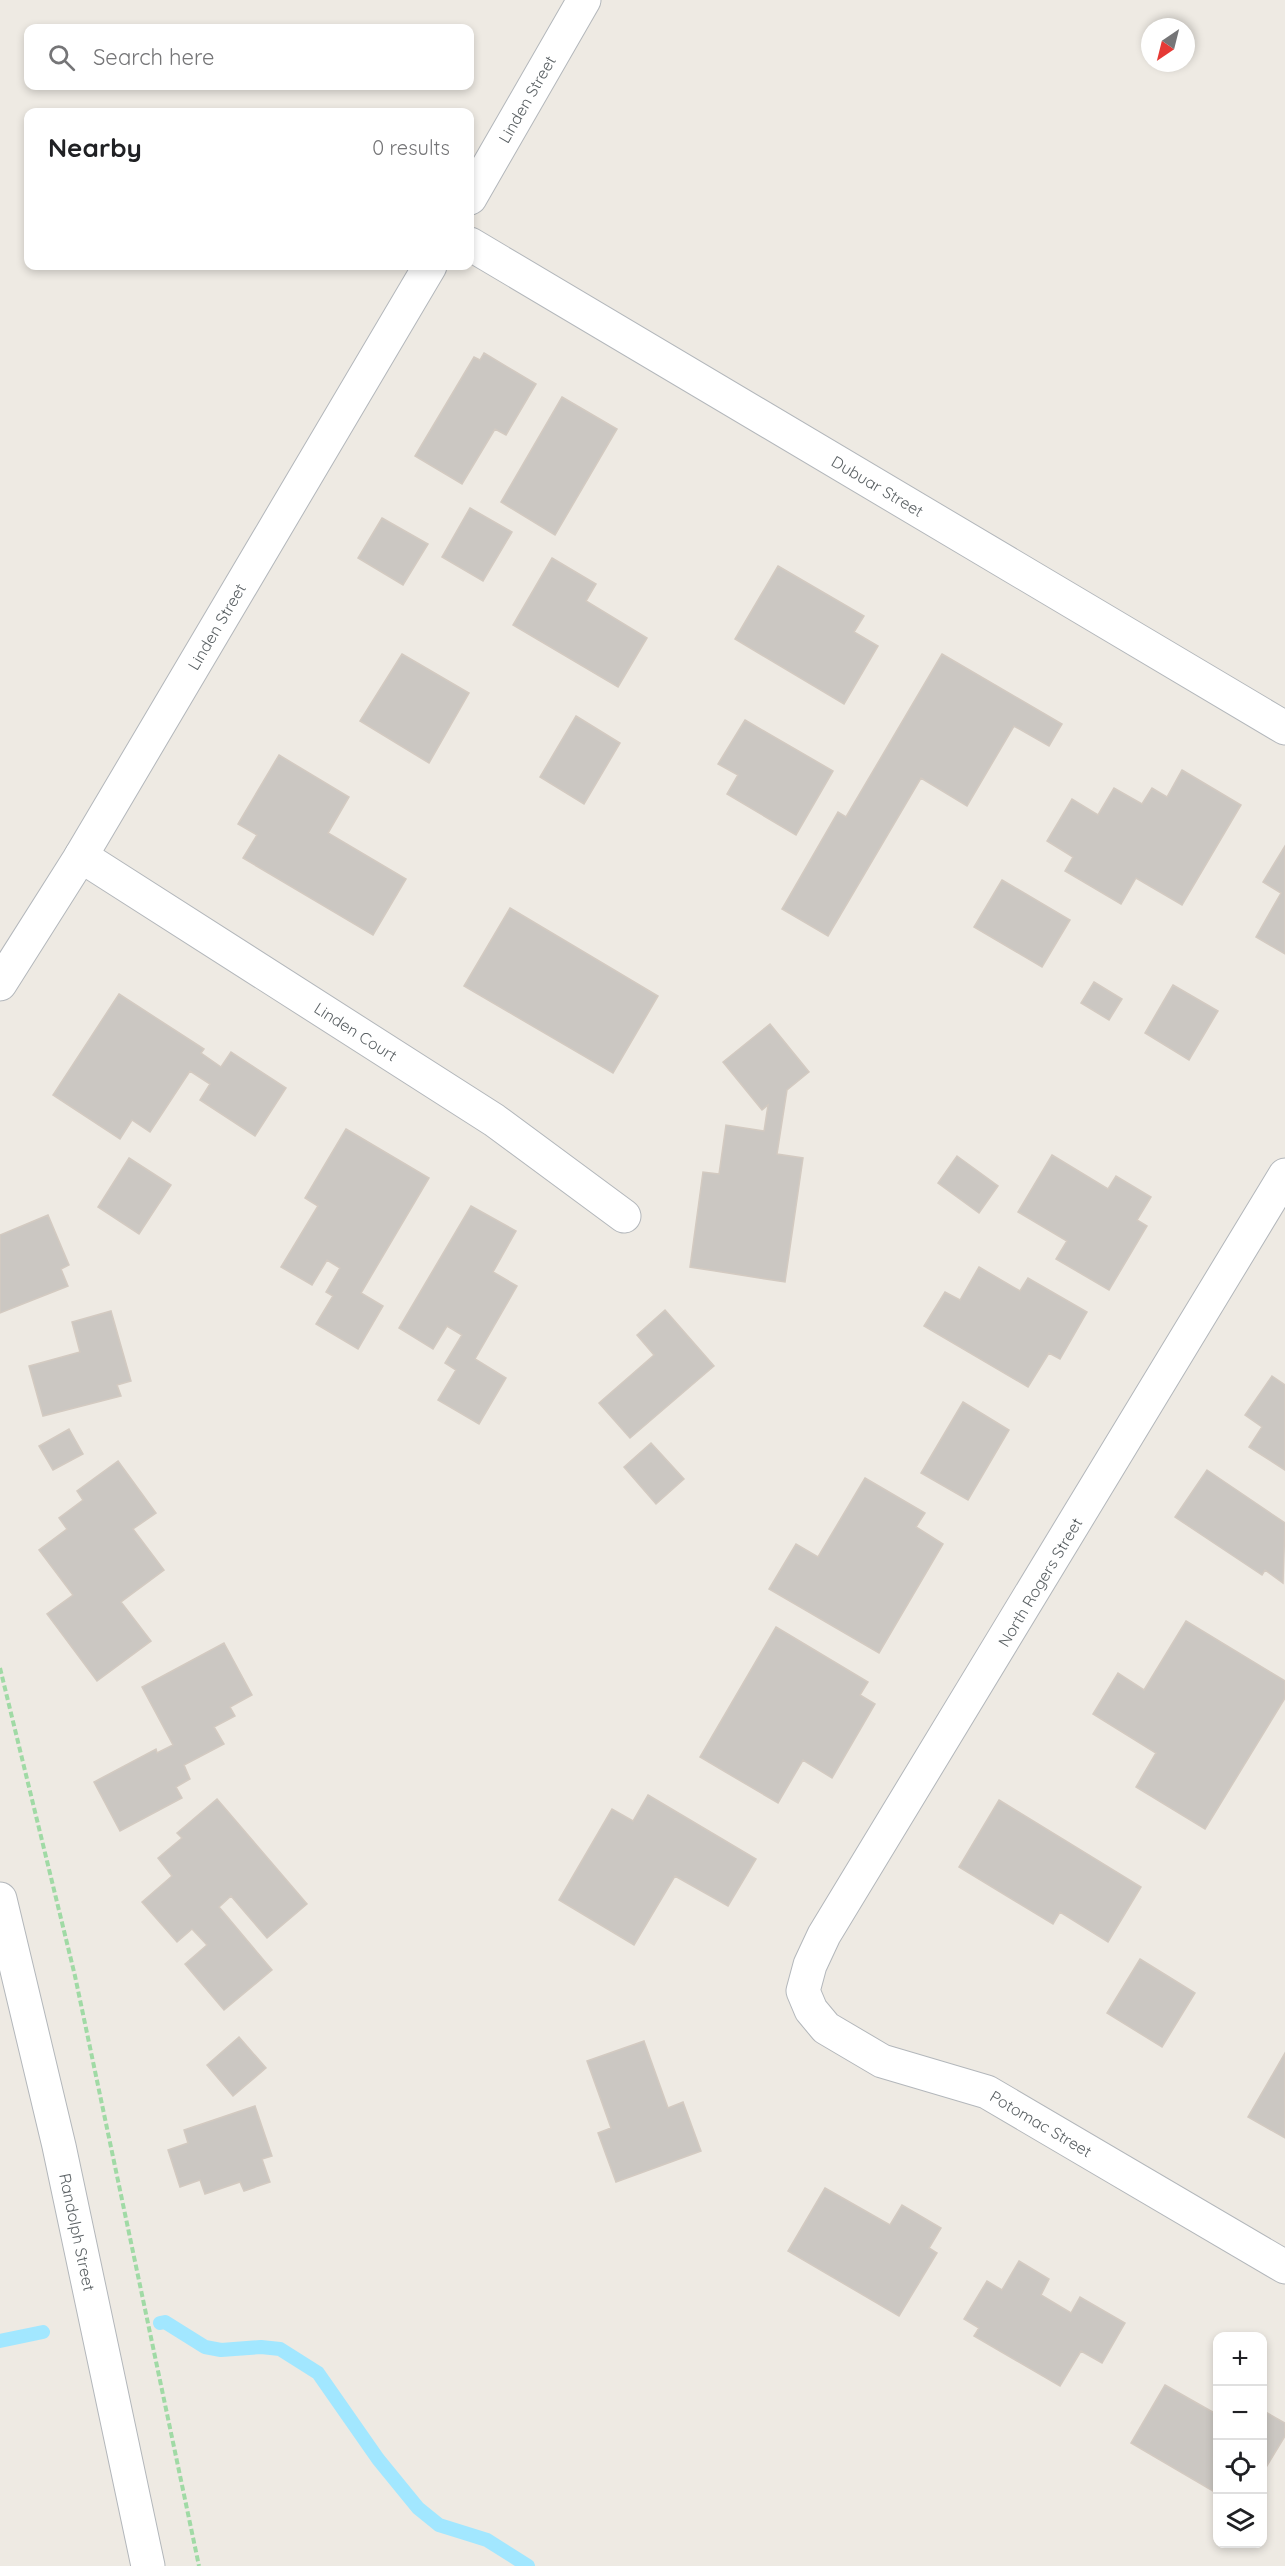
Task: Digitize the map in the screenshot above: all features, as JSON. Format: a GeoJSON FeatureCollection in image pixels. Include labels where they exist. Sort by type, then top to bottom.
{"type":"FeatureCollection","features":[{"type":"Feature","properties":{"kind":"street","name":"Linden Street"},"geometry":{"type":"LineString","coordinates":[[474,191],[584,0]]}},
{"type":"Feature","properties":{"kind":"street","name":"Dubuar Street"},"geometry":{"type":"LineString","coordinates":[[474,246],[1285,728]]}},
{"type":"Feature","properties":{"kind":"street","name":"Linden Street"},"geometry":{"type":"LineString","coordinates":[[0,984],[81,856],[428,270]]}},
{"type":"Feature","properties":{"kind":"street","name":"Linden Court"},"geometry":{"type":"LineString","coordinates":[[81,856],[494,1120],[624,1216]]}},
{"type":"Feature","properties":{"kind":"street","name":"North Rogers Street"},"geometry":{"type":"LineString","coordinates":[[803,1991],[810,1965],[824,1935],[1285,1175]]}},
{"type":"Feature","properties":{"kind":"street","name":"Randolph Street"},"geometry":{"type":"LineString","coordinates":[[0,1899],[58,2146],[148,2566]]}},
{"type":"Feature","properties":{"kind":"street","name":"Potomac Street"},"geometry":{"type":"LineString","coordinates":[[803,1991],[811,2010],[826,2028],[871,2056],[987,2091],[1285,2267]]}},
{"type":"Feature","properties":{"kind":"path"},"geometry":{"type":"LineString","coordinates":[[0,1668],[75,1976],[199,2566]]}},
{"type":"Feature","properties":{"kind":"building"},"geometry":{"type":"Polygon","coordinates":[[[484,353],[536,384],[506,435],[495,429],[462,484],[415,456],[474,357],[480,360],[484,353]]]}},
{"type":"Feature","properties":{"kind":"building"},"geometry":{"type":"Polygon","coordinates":[[[562,397],[617,429],[555,535],[501,502],[562,397]]]}},
{"type":"Feature","properties":{"kind":"building"},"geometry":{"type":"Polygon","coordinates":[[[470,508],[512,532],[483,581],[442,557],[470,508]]]}},
{"type":"Feature","properties":{"kind":"building"},"geometry":{"type":"Polygon","coordinates":[[[382,518],[428,544],[403,585],[358,558],[382,518]]]}},
{"type":"Feature","properties":{"kind":"building"},"geometry":{"type":"Polygon","coordinates":[[[552,558],[596,584],[586,601],[647,638],[618,687],[513,625],[552,558]]]}},
{"type":"Feature","properties":{"kind":"building"},"geometry":{"type":"Polygon","coordinates":[[[778,566],[864,616],[854,632],[878,646],[844,704],[735,639],[778,566]]]}},
{"type":"Feature","properties":{"kind":"building"},"geometry":{"type":"Polygon","coordinates":[[[402,654],[469,693],[429,763],[360,721],[402,654]]]}},
{"type":"Feature","properties":{"kind":"building"},"geometry":{"type":"Polygon","coordinates":[[[942,654],[1062,724],[1049,746],[1014,726],[967,806],[921,778],[828,936],[782,909],[838,812],[846,817],[942,654]]]}},
{"type":"Feature","properties":{"kind":"building"},"geometry":{"type":"Polygon","coordinates":[[[576,716],[620,743],[584,804],[540,777],[576,716]]]}},
{"type":"Feature","properties":{"kind":"building"},"geometry":{"type":"Polygon","coordinates":[[[745,720],[833,771],[796,835],[727,794],[738,775],[718,764],[745,720]]]}},
{"type":"Feature","properties":{"kind":"building"},"geometry":{"type":"Polygon","coordinates":[[[279,755],[349,797],[328,833],[406,879],[373,935],[243,858],[257,835],[238,824],[279,755]]]}},
{"type":"Feature","properties":{"kind":"building"},"geometry":{"type":"Polygon","coordinates":[[[1182,770],[1241,805],[1182,905],[1136,878],[1121,904],[1065,871],[1073,857],[1047,841],[1072,799],[1098,815],[1114,788],[1142,804],[1152,788],[1167,797],[1182,770]]]}},
{"type":"Feature","properties":{"kind":"building"},"geometry":{"type":"Polygon","coordinates":[[[1285,846],[1285,954],[1256,937],[1281,893],[1263,882],[1285,846]]]}},
{"type":"Feature","properties":{"kind":"building"},"geometry":{"type":"Polygon","coordinates":[[[1002,880],[1070,920],[1042,967],[974,927],[1002,880]]]}},
{"type":"Feature","properties":{"kind":"building"},"geometry":{"type":"Polygon","coordinates":[[[510,908],[658,996],[613,1073],[464,986],[510,908]]]}},
{"type":"Feature","properties":{"kind":"building"},"geometry":{"type":"Polygon","coordinates":[[[1094,982],[1122,999],[1109,1020],[1081,1003],[1094,982]]]}},
{"type":"Feature","properties":{"kind":"building"},"geometry":{"type":"Polygon","coordinates":[[[1173,985],[1218,1011],[1189,1060],[1145,1033],[1173,985]]]}},
{"type":"Feature","properties":{"kind":"building"},"geometry":{"type":"Polygon","coordinates":[[[119,994],[204,1049],[201,1053],[221,1067],[231,1052],[286,1088],[255,1136],[200,1100],[210,1084],[190,1071],[150,1132],[132,1120],[120,1139],[53,1095],[119,994]]]}},
{"type":"Feature","properties":{"kind":"building"},"geometry":{"type":"Polygon","coordinates":[[[770,1024],[809,1072],[787,1090],[777,1154],[803,1158],[785,1282],[690,1267],[703,1172],[719,1174],[726,1125],[764,1131],[768,1105],[762,1110],[723,1062],[770,1024]]]}},
{"type":"Feature","properties":{"kind":"building"},"geometry":{"type":"Polygon","coordinates":[[[346,1129],[429,1178],[361,1293],[383,1306],[358,1349],[316,1324],[333,1296],[326,1292],[340,1268],[327,1260],[312,1285],[281,1267],[318,1206],[305,1198],[346,1129]]]}},
{"type":"Feature","properties":{"kind":"building"},"geometry":{"type":"Polygon","coordinates":[[[1052,1155],[1108,1189],[1116,1176],[1151,1197],[1137,1220],[1147,1226],[1109,1290],[1056,1259],[1067,1241],[1018,1212],[1052,1155]]]}},
{"type":"Feature","properties":{"kind":"building"},"geometry":{"type":"Polygon","coordinates":[[[957,1156],[998,1186],[979,1213],[938,1183],[957,1156]]]}},
{"type":"Feature","properties":{"kind":"building"},"geometry":{"type":"Polygon","coordinates":[[[129,1158],[171,1185],[139,1234],[98,1207],[129,1158]]]}},
{"type":"Feature","properties":{"kind":"building"},"geometry":{"type":"Polygon","coordinates":[[[471,1206],[516,1231],[493,1272],[517,1286],[475,1359],[506,1378],[479,1424],[438,1400],[456,1370],[445,1363],[462,1335],[447,1326],[433,1349],[399,1328],[471,1206]]]}},
{"type":"Feature","properties":{"kind":"building"},"geometry":{"type":"Polygon","coordinates":[[[48,1215],[69,1265],[61,1269],[68,1286],[0,1313],[0,1235],[48,1215]]]}},
{"type":"Feature","properties":{"kind":"building"},"geometry":{"type":"Polygon","coordinates":[[[979,1267],[1020,1291],[1028,1278],[1087,1312],[1060,1359],[1049,1353],[1028,1387],[924,1326],[945,1292],[960,1300],[979,1267]]]}},
{"type":"Feature","properties":{"kind":"building"},"geometry":{"type":"Polygon","coordinates":[[[665,1310],[714,1366],[630,1438],[599,1403],[654,1355],[637,1335],[665,1310]]]}},
{"type":"Feature","properties":{"kind":"building"},"geometry":{"type":"Polygon","coordinates":[[[111,1311],[131,1381],[117,1385],[121,1396],[43,1416],[29,1366],[80,1352],[72,1322],[111,1311]]]}},
{"type":"Feature","properties":{"kind":"building"},"geometry":{"type":"Polygon","coordinates":[[[1272,1376],[1285,1385],[1285,1470],[1249,1447],[1262,1427],[1245,1415],[1272,1376]]]}},
{"type":"Feature","properties":{"kind":"building"},"geometry":{"type":"Polygon","coordinates":[[[963,1402],[1009,1430],[968,1500],[921,1473],[963,1402]]]}},
{"type":"Feature","properties":{"kind":"building"},"geometry":{"type":"Polygon","coordinates":[[[69,1429],[83,1454],[53,1470],[39,1446],[69,1429]]]}},
{"type":"Feature","properties":{"kind":"building"},"geometry":{"type":"Polygon","coordinates":[[[651,1443],[684,1479],[656,1504],[624,1467],[651,1443]]]}},
{"type":"Feature","properties":{"kind":"building"},"geometry":{"type":"Polygon","coordinates":[[[118,1461],[156,1513],[133,1529],[164,1570],[121,1602],[151,1641],[97,1681],[47,1614],[73,1595],[39,1550],[67,1529],[59,1518],[83,1500],[77,1491],[118,1461]]]}},
{"type":"Feature","properties":{"kind":"building"},"geometry":{"type":"Polygon","coordinates":[[[1207,1470],[1285,1523],[1283,1583],[1265,1570],[1262,1575],[1175,1517],[1207,1470]]]}},
{"type":"Feature","properties":{"kind":"building"},"geometry":{"type":"Polygon","coordinates":[[[865,1478],[925,1513],[916,1527],[943,1544],[879,1653],[769,1589],[796,1544],[818,1557],[865,1478]]]}},
{"type":"Feature","properties":{"kind":"building"},"geometry":{"type":"Polygon","coordinates":[[[1186,1621],[1285,1681],[1285,1698],[1205,1829],[1136,1787],[1156,1753],[1093,1714],[1118,1673],[1144,1690],[1186,1621]]]}},
{"type":"Feature","properties":{"kind":"building"},"geometry":{"type":"Polygon","coordinates":[[[776,1627],[868,1682],[860,1695],[875,1704],[832,1778],[803,1760],[778,1803],[700,1757],[776,1627]]]}},
{"type":"Feature","properties":{"kind":"building"},"geometry":{"type":"Polygon","coordinates":[[[224,1643],[252,1695],[230,1707],[235,1716],[214,1727],[224,1744],[184,1765],[190,1779],[176,1787],[182,1798],[120,1831],[94,1782],[156,1749],[157,1753],[173,1745],[142,1687],[224,1643]]]}},
{"type":"Feature","properties":{"kind":"building"},"geometry":{"type":"Polygon","coordinates":[[[648,1795],[756,1859],[728,1906],[675,1876],[634,1945],[559,1900],[612,1809],[633,1821],[648,1795]]]}},
{"type":"Feature","properties":{"kind":"building"},"geometry":{"type":"Polygon","coordinates":[[[217,1799],[307,1904],[267,1938],[231,1896],[219,1907],[272,1970],[224,2010],[185,1964],[207,1945],[192,1929],[177,1942],[142,1902],[172,1876],[158,1858],[182,1838],[177,1833],[217,1799]]]}},
{"type":"Feature","properties":{"kind":"building"},"geometry":{"type":"Polygon","coordinates":[[[999,1800],[1141,1887],[1108,1942],[1060,1912],[1053,1924],[959,1867],[999,1800]]]}},
{"type":"Feature","properties":{"kind":"building"},"geometry":{"type":"Polygon","coordinates":[[[1140,1959],[1195,1993],[1162,2047],[1107,2013],[1140,1959]]]}},
{"type":"Feature","properties":{"kind":"building"},"geometry":{"type":"Polygon","coordinates":[[[239,2037],[266,2068],[233,2096],[207,2065],[239,2037]]]}},
{"type":"Feature","properties":{"kind":"building"},"geometry":{"type":"Polygon","coordinates":[[[644,2041],[668,2108],[683,2102],[701,2151],[616,2182],[598,2133],[611,2128],[587,2061],[644,2041]]]}},
{"type":"Feature","properties":{"kind":"building"},"geometry":{"type":"Polygon","coordinates":[[[1285,2053],[1285,2138],[1248,2117],[1285,2053]]]}},
{"type":"Feature","properties":{"kind":"building"},"geometry":{"type":"Polygon","coordinates":[[[255,2106],[272,2156],[262,2159],[270,2182],[244,2191],[240,2182],[205,2194],[200,2180],[180,2187],[168,2150],[188,2143],[184,2130],[255,2106]]]}},
{"type":"Feature","properties":{"kind":"building"},"geometry":{"type":"Polygon","coordinates":[[[825,2188],[890,2225],[902,2205],[941,2228],[929,2248],[937,2253],[899,2316],[788,2251],[825,2188]]]}},
{"type":"Feature","properties":{"kind":"building"},"geometry":{"type":"Polygon","coordinates":[[[1019,2261],[1049,2279],[1041,2295],[1071,2313],[1080,2297],[1125,2323],[1102,2363],[1081,2351],[1060,2386],[974,2336],[979,2328],[964,2319],[987,2281],[1002,2290],[1019,2261]]]}},
{"type":"Feature","properties":{"kind":"building"},"geometry":{"type":"Polygon","coordinates":[[[1165,2385],[1213,2412],[1213,2491],[1131,2443],[1165,2385]]]}},
{"type":"Feature","properties":{"kind":"building"},"geometry":{"type":"Polygon","coordinates":[[[1267,2413],[1285,2423],[1285,2436],[1267,2466],[1267,2413]]]}},
{"type":"Feature","properties":{"kind":"waterway"},"geometry":{"type":"LineString","coordinates":[[160,2323],[165,2322],[205,2347],[221,2350],[261,2347],[280,2349],[318,2373],[378,2459],[418,2508],[439,2525],[487,2540],[528,2566]]}},
{"type":"Feature","properties":{"kind":"waterway"},"geometry":{"type":"LineString","coordinates":[[0,2341],[43,2332]]}}]}
